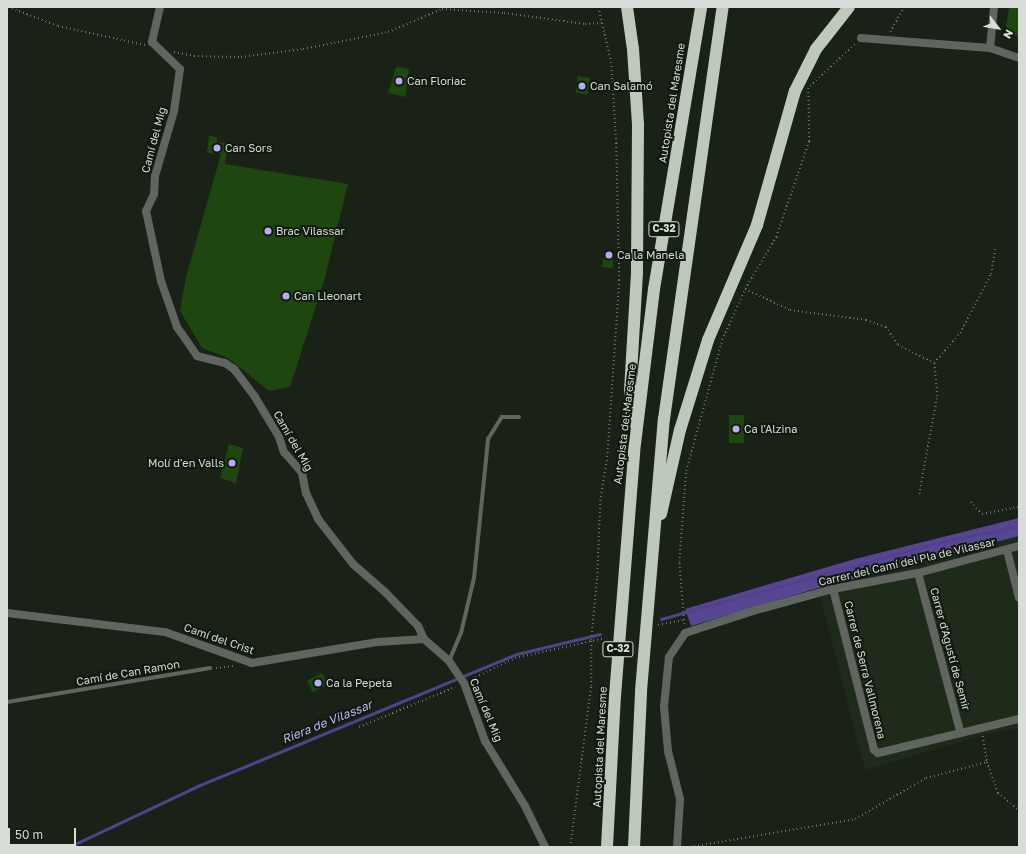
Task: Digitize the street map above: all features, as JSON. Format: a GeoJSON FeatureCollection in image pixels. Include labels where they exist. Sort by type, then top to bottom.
{"type":"FeatureCollection","features":[{"type":"Feature","properties":{"kind":"highway","name":"C-32"},"geometry":{"type":"LineString","coordinates":[[627,7],[633,49],[638,125],[637,273],[630,391],[634,452]]}},
{"type":"Feature","properties":{"kind":"highway","name":"Autopista del Maresme"},"geometry":{"type":"LineString","coordinates":[[607,847],[615,696],[634,452],[654,289],[701,7]]}},
{"type":"Feature","properties":{"kind":"highway","name":"C-32"},"geometry":{"type":"LineString","coordinates":[[634,847],[641,691],[650,561],[664,420],[723,7]]}},
{"type":"Feature","properties":{"kind":"highway"},"geometry":{"type":"LineString","coordinates":[[650,561],[680,430],[708,340],[757,225],[795,91],[816,49],[849,7]]}},
{"type":"Feature","properties":{"kind":"street"},"geometry":{"type":"LineString","coordinates":[[158,48],[152,42],[160,7]]}},
{"type":"Feature","properties":{"kind":"street"},"geometry":{"type":"LineString","coordinates":[[990,48],[994,7]]}},
{"type":"Feature","properties":{"kind":"street"},"geometry":{"type":"LineString","coordinates":[[861,38],[990,48],[1019,58]]}},
{"type":"Feature","properties":{"kind":"street","name":"Camí del Mig"},"geometry":{"type":"LineString","coordinates":[[158,48],[180,69],[174,111],[155,176],[154,194],[146,211],[161,281],[177,327],[198,356],[225,363],[234,369],[255,397],[279,437],[284,452],[302,472],[306,494],[318,518],[353,564],[418,626],[424,639],[449,661],[464,683],[484,741],[525,806],[544,847]]}},
{"type":"Feature","properties":{"kind":"street","name":"Carrer del Camí del Pla de Vilassar"},"geometry":{"type":"LineString","coordinates":[[677,847],[680,799],[668,751],[664,706],[669,657],[685,633],[753,611],[833,589],[918,573],[1019,546]]}},
{"type":"Feature","properties":{"kind":"street"},"geometry":{"type":"LineString","coordinates":[[1007,550],[1019,598]]}},
{"type":"Feature","properties":{"kind":"street","name":"Carrer d'Agustí de Semir"},"geometry":{"type":"LineString","coordinates":[[918,573],[960,732]]}},
{"type":"Feature","properties":{"kind":"street","name":"Carrer de Serra Vallmorena"},"geometry":{"type":"LineString","coordinates":[[833,589],[874,750],[878,753],[1019,719]]}},
{"type":"Feature","properties":{"kind":"street","name":"Camí del Crist"},"geometry":{"type":"LineString","coordinates":[[7,612],[165,632],[252,663],[378,642],[424,639]]}},
{"type":"Feature","properties":{"kind":"lane"},"geometry":{"type":"LineString","coordinates":[[449,661],[461,633],[474,578],[488,439],[502,417],[519,417]]}},
{"type":"Feature","properties":{"kind":"lane","name":"Camí de Can Ramon"},"geometry":{"type":"LineString","coordinates":[[7,702],[210,668]]}},
{"type":"Feature","properties":{"kind":"path"},"geometry":{"type":"LineString","coordinates":[[8,7],[58,26],[194,56],[241,57],[303,49],[388,32],[442,9],[504,12],[585,24],[602,23]]}},
{"type":"Feature","properties":{"kind":"path"},"geometry":{"type":"LineString","coordinates":[[570,847],[591,686],[591,640],[619,280],[612,78],[598,7]]}},
{"type":"Feature","properties":{"kind":"path"},"geometry":{"type":"LineString","coordinates":[[884,40],[898,22],[904,7]]}},
{"type":"Feature","properties":{"kind":"path"},"geometry":{"type":"LineString","coordinates":[[658,625],[683,620],[680,562],[686,471],[722,340],[745,289],[776,237],[809,141],[808,88],[861,38]]}},
{"type":"Feature","properties":{"kind":"path"},"geometry":{"type":"LineString","coordinates":[[919,494],[937,396],[934,363],[960,333],[991,274],[995,249]]}},
{"type":"Feature","properties":{"kind":"path"},"geometry":{"type":"LineString","coordinates":[[745,289],[790,310],[866,320],[886,327],[898,345],[934,363]]}},
{"type":"Feature","properties":{"kind":"path"},"geometry":{"type":"LineString","coordinates":[[970,502],[982,514],[1019,507]]}},
{"type":"Feature","properties":{"kind":"path"},"geometry":{"type":"LineString","coordinates":[[359,727],[464,683],[515,658],[605,638]]}},
{"type":"Feature","properties":{"kind":"path"},"geometry":{"type":"LineString","coordinates":[[210,668],[252,663]]}},
{"type":"Feature","properties":{"kind":"path"},"geometry":{"type":"LineString","coordinates":[[981,727],[987,762],[998,793],[1019,810]]}},
{"type":"Feature","properties":{"kind":"path"},"geometry":{"type":"LineString","coordinates":[[690,847],[855,819],[926,778],[987,762]]}},
{"type":"Feature","properties":{"kind":"shaded area"},"geometry":{"type":"Polygon","coordinates":[[[1019,518],[1019,536],[818,588],[691,626],[685,609],[855,559],[1019,518]]]}},
{"type":"Feature","properties":{"kind":"shaded area"},"geometry":{"type":"Polygon","coordinates":[[[1019,536],[1019,728],[990,733],[865,770],[818,588],[1019,536]]]}},
{"type":"Feature","properties":{"kind":"building"},"geometry":{"type":"Polygon","coordinates":[[[1009,7],[1019,7],[1019,36],[1005,34],[1009,7]]]}},
{"type":"Feature","properties":{"kind":"building","name":"Can Floriac"},"geometry":{"type":"Polygon","coordinates":[[[396,67],[409,69],[406,97],[388,93],[396,67]]]}},
{"type":"Feature","properties":{"kind":"building","name":"Can Salamó"},"geometry":{"type":"Polygon","coordinates":[[[578,76],[590,78],[587,95],[575,93],[578,76]]]}},
{"type":"Feature","properties":{"kind":"building","name":"Brac Vilassar"},"geometry":{"type":"Polygon","coordinates":[[[209,136],[217,137],[217,142],[228,143],[225,164],[348,184],[324,281],[290,387],[269,391],[228,358],[202,348],[180,311],[186,277],[221,154],[207,153],[209,136]]]}},
{"type":"Feature","properties":{"kind":"building","name":"Ca la Manela"},"geometry":{"type":"Polygon","coordinates":[[[605,251],[613,252],[613,268],[602,267],[605,251]]]}},
{"type":"Feature","properties":{"kind":"building","name":"Ca l'Alzina"},"geometry":{"type":"Polygon","coordinates":[[[729,415],[744,415],[744,443],[729,443],[729,415]]]}},
{"type":"Feature","properties":{"kind":"building","name":"Molí d'en Valls"},"geometry":{"type":"Polygon","coordinates":[[[229,444],[243,448],[236,483],[220,478],[229,444]]]}},
{"type":"Feature","properties":{"kind":"building","name":"Ca la Pepeta"},"geometry":{"type":"Polygon","coordinates":[[[322,673],[328,685],[313,692],[307,681],[322,673]]]}},
{"type":"Feature","properties":{"kind":"waterway"},"geometry":{"type":"LineString","coordinates":[[661,619],[941,542],[1019,526]]}},
{"type":"Feature","properties":{"kind":"waterway","name":"Riera de Vilassar"},"geometry":{"type":"LineString","coordinates":[[69,847],[198,786],[517,654],[600,634]]}},
{"type":"Feature","properties":{"kind":"place","name":"Can Floriac"},"geometry":{"type":"Point","coordinates":[399,81]}},
{"type":"Feature","properties":{"kind":"place","name":"Can Salamó"},"geometry":{"type":"Point","coordinates":[582,86]}},
{"type":"Feature","properties":{"kind":"place","name":"Can Sors"},"geometry":{"type":"Point","coordinates":[217,148]}},
{"type":"Feature","properties":{"kind":"place","name":"Brac Vilassar"},"geometry":{"type":"Point","coordinates":[268,231]}},
{"type":"Feature","properties":{"kind":"place","name":"Ca la Manela"},"geometry":{"type":"Point","coordinates":[609,255]}},
{"type":"Feature","properties":{"kind":"place","name":"Can Lleonart"},"geometry":{"type":"Point","coordinates":[286,296]}},
{"type":"Feature","properties":{"kind":"place","name":"Ca l'Alzina"},"geometry":{"type":"Point","coordinates":[736,429]}},
{"type":"Feature","properties":{"kind":"place","name":"Molí d'en Valls"},"geometry":{"type":"Point","coordinates":[232,463]}},
{"type":"Feature","properties":{"kind":"place","name":"Ca la Pepeta"},"geometry":{"type":"Point","coordinates":[318,683]}}]}
